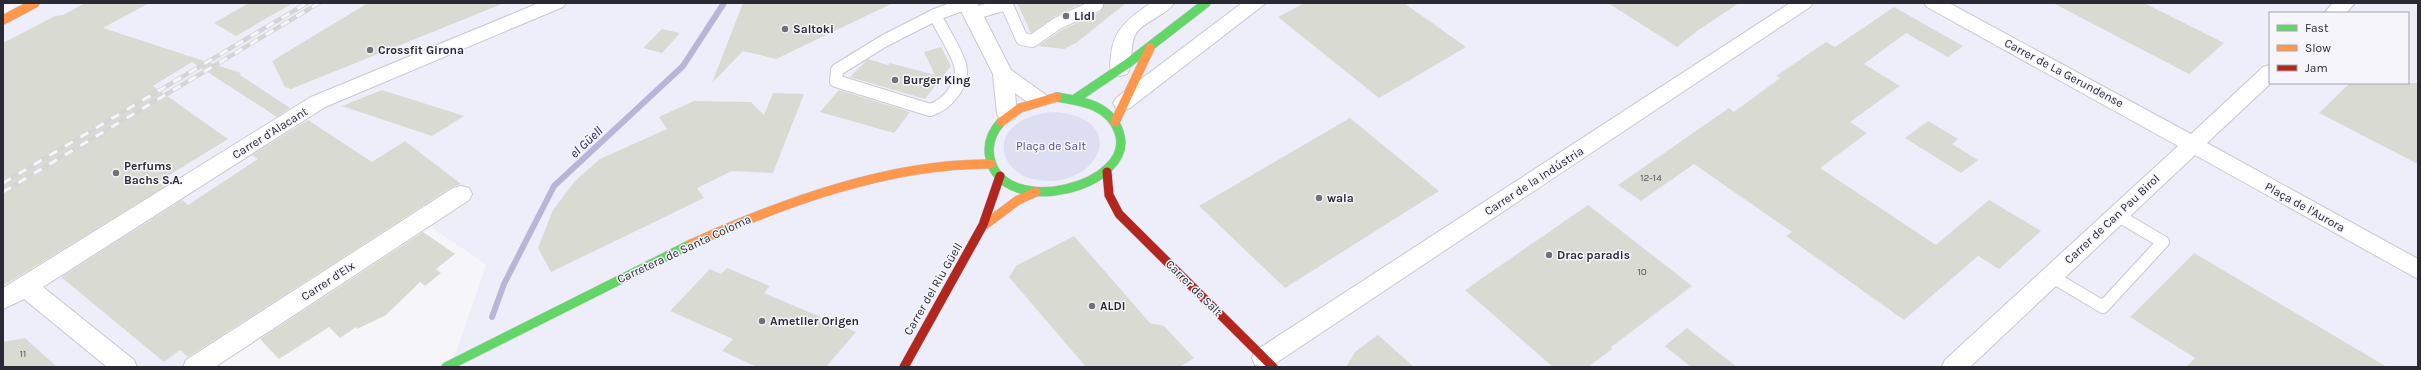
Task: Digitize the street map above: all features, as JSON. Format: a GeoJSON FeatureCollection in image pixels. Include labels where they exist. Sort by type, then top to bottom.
{"type":"FeatureCollection","features":[{"type":"Feature","properties":{"kind":"street"},"geometry":{"type":"LineString","coordinates":[[3,20],[35,3]]}},
{"type":"Feature","properties":{"kind":"street","name":"Carrer d'Alacant"},"geometry":{"type":"LineString","coordinates":[[3,300],[318,102],[556,3]]}},
{"type":"Feature","properties":{"kind":"street"},"geometry":{"type":"LineString","coordinates":[[1120,69],[1120,48],[1126,31],[1164,3]]}},
{"type":"Feature","properties":{"kind":"street"},"geometry":{"type":"LineString","coordinates":[[1075,99],[1120,69],[1206,3]]}},
{"type":"Feature","properties":{"kind":"street"},"geometry":{"type":"LineString","coordinates":[[1123,102],[1153,82],[1237,15],[1256,3]]}},
{"type":"Feature","properties":{"kind":"street","name":"Carrer de la Indústria"},"geometry":{"type":"LineString","coordinates":[[1269,363],[1803,3]]}},
{"type":"Feature","properties":{"kind":"street","name":"Carrer de La Gerundense"},"geometry":{"type":"LineString","coordinates":[[1934,3],[2193,144]]}},
{"type":"Feature","properties":{"kind":"street"},"geometry":{"type":"LineString","coordinates":[[2335,12],[2345,3]]}},
{"type":"Feature","properties":{"kind":"street"},"geometry":{"type":"LineString","coordinates":[[969,7],[1003,74],[1007,114]]}},
{"type":"Feature","properties":{"kind":"street"},"geometry":{"type":"LineString","coordinates":[[1115,122],[1123,102],[1152,45]]}},
{"type":"Feature","properties":{"kind":"street","name":"Carrer de Can Pau Birol"},"geometry":{"type":"LineString","coordinates":[[1954,367],[2269,73]]}},
{"type":"Feature","properties":{"kind":"street"},"geometry":{"type":"LineString","coordinates":[[1003,74],[1039,100]]}},
{"type":"Feature","properties":{"kind":"street"},"geometry":{"type":"LineString","coordinates":[[1069,191],[1087,185],[1107,172],[1117,160],[1122,147],[1121,134],[1115,122],[1097,106],[1075,99],[1057,98],[1039,100],[1022,105],[1007,114],[996,125],[985,143],[991,164],[1000,176],[1018,187],[1036,192],[1069,191],[1081,194]]}},
{"type":"Feature","properties":{"kind":"street","name":"Plaça de l'Aurora"},"geometry":{"type":"LineString","coordinates":[[2193,144],[2418,270]]}},
{"type":"Feature","properties":{"kind":"street","name":"Carretera de Santa Coloma"},"geometry":{"type":"LineString","coordinates":[[446,367],[676,251],[757,215],[826,192],[935,164],[954,156]]}},
{"type":"Feature","properties":{"kind":"street","name":"Carretera de Santa Coloma"},"geometry":{"type":"LineString","coordinates":[[935,164],[960,162],[991,164]]}},
{"type":"Feature","properties":{"kind":"street","name":"Carrer de Salt"},"geometry":{"type":"LineString","coordinates":[[1107,172],[1109,195],[1115,208],[1269,363]]}},
{"type":"Feature","properties":{"kind":"street","name":"Carrer del Riu Güell"},"geometry":{"type":"LineString","coordinates":[[904,367],[944,293],[986,224],[1000,176]]}},
{"type":"Feature","properties":{"kind":"street","name":"Carrer del Riu Güell"},"geometry":{"type":"LineString","coordinates":[[986,224],[1018,200],[1036,192]]}},
{"type":"Feature","properties":{"kind":"street","name":"Carrer d'Elx"},"geometry":{"type":"LineString","coordinates":[[195,367],[461,194]]}},
{"type":"Feature","properties":{"kind":"street","name":"Carrer de Salt"},"geometry":{"type":"LineString","coordinates":[[1104,204],[1115,208]]}},
{"type":"Feature","properties":{"kind":"street"},"geometry":{"type":"LineString","coordinates":[[26,286],[125,367]]}},
{"type":"Feature","properties":{"kind":"lane"},"geometry":{"type":"LineString","coordinates":[[934,14],[960,65],[961,72],[954,90],[946,102],[937,109],[930,110],[836,81],[837,70],[934,14],[969,7],[1006,3],[1022,39],[1035,40],[1058,22],[1097,5],[1096,3]]}},
{"type":"Feature","properties":{"kind":"lane"},"geometry":{"type":"LineString","coordinates":[[2052,276],[2103,307],[2163,242],[2117,216]]}},
{"type":"Feature","properties":{"kind":"shaded area"},"geometry":{"type":"Polygon","coordinates":[[[35,3],[2418,3],[2418,367],[451,367],[486,265],[423,221],[202,367],[3,367],[3,20],[35,3]]]}},
{"type":"Feature","properties":{"kind":"green space","name":"Plaça de Salt"},"geometry":{"type":"Polygon","coordinates":[[[1053,112],[1078,117],[1093,127],[1100,139],[1098,153],[1089,166],[1074,176],[1055,181],[1032,179],[1022,175],[1014,170],[1008,163],[1005,155],[1005,138],[1010,130],[1026,118],[1053,112]]]}},
{"type":"Feature","properties":{"kind":"building"},"geometry":{"type":"Polygon","coordinates":[[[85,3],[149,3],[103,28],[241,73],[240,75],[290,108],[277,117],[192,62],[153,86],[228,139],[158,182],[164,187],[3,286],[3,43],[55,16],[63,15],[85,3]]]}},
{"type":"Feature","properties":{"kind":"building"},"geometry":{"type":"Polygon","coordinates":[[[249,3],[293,3],[236,36],[214,23],[249,3]]]}},
{"type":"Feature","properties":{"kind":"building"},"geometry":{"type":"Polygon","coordinates":[[[368,3],[502,4],[291,89],[285,87],[272,61],[368,3]]]}},
{"type":"Feature","properties":{"kind":"building","name":"Saltoki"},"geometry":{"type":"Polygon","coordinates":[[[743,3],[893,3],[776,59],[743,51],[712,83],[743,3]]]}},
{"type":"Feature","properties":{"kind":"building"},"geometry":{"type":"Polygon","coordinates":[[[1017,3],[1083,3],[1055,16],[1031,33],[1017,3]]]}},
{"type":"Feature","properties":{"kind":"building"},"geometry":{"type":"Polygon","coordinates":[[[1104,3],[1126,3],[1076,43],[1064,49],[1038,46],[1062,30],[1100,12],[1104,3]]]}},
{"type":"Feature","properties":{"kind":"building"},"geometry":{"type":"Polygon","coordinates":[[[1305,3],[1404,3],[1466,47],[1379,98],[1278,17],[1305,3]]]}},
{"type":"Feature","properties":{"kind":"building"},"geometry":{"type":"Polygon","coordinates":[[[1608,3],[1739,3],[1697,31],[1677,47],[1608,3]]]}},
{"type":"Feature","properties":{"kind":"building"},"geometry":{"type":"Polygon","coordinates":[[[2053,3],[2144,3],[2224,43],[2189,74],[2053,3]]]}},
{"type":"Feature","properties":{"kind":"building"},"geometry":{"type":"Polygon","coordinates":[[[1894,7],[1963,46],[1948,57],[1906,33],[1864,64],[1900,86],[1850,122],[1867,133],[1820,168],[1936,245],[1989,200],[2041,231],[1999,269],[1978,256],[1904,320],[1786,236],[1792,232],[1694,164],[1641,201],[1618,185],[1729,108],[1734,112],[1780,78],[1776,76],[1826,42],[1835,47],[1894,7]]]}},
{"type":"Feature","properties":{"kind":"building"},"geometry":{"type":"Polygon","coordinates":[[[662,29],[680,33],[662,53],[643,48],[662,29]]]}},
{"type":"Feature","properties":{"kind":"building","name":"Burger King"},"geometry":{"type":"Polygon","coordinates":[[[941,47],[951,66],[925,99],[850,77],[868,59],[888,65],[890,63],[935,75],[924,52],[941,47]]]}},
{"type":"Feature","properties":{"kind":"building"},"geometry":{"type":"Polygon","coordinates":[[[2418,83],[2418,164],[2319,113],[2349,84],[2418,83]]]}},
{"type":"Feature","properties":{"kind":"building"},"geometry":{"type":"Polygon","coordinates":[[[382,90],[464,116],[432,136],[342,106],[382,90]]]}},
{"type":"Feature","properties":{"kind":"building"},"geometry":{"type":"Polygon","coordinates":[[[839,90],[910,112],[894,133],[820,112],[839,90]]]}},
{"type":"Feature","properties":{"kind":"building"},"geometry":{"type":"Polygon","coordinates":[[[773,93],[804,94],[773,173],[732,171],[697,188],[704,198],[551,272],[538,248],[553,210],[575,181],[600,159],[667,129],[659,117],[694,101],[751,102],[764,115],[773,93]]]}},
{"type":"Feature","properties":{"kind":"building","name":"wala"},"geometry":{"type":"Polygon","coordinates":[[[1350,118],[1439,191],[1285,288],[1199,206],[1350,118]]]}},
{"type":"Feature","properties":{"kind":"building"},"geometry":{"type":"Polygon","coordinates":[[[308,120],[372,162],[405,141],[461,184],[452,187],[188,357],[180,350],[164,362],[61,277],[182,200],[188,205],[258,159],[252,155],[308,120]]]}},
{"type":"Feature","properties":{"kind":"building"},"geometry":{"type":"Polygon","coordinates":[[[1928,121],[1958,139],[1952,144],[1978,160],[1961,173],[1905,138],[1928,121]]]}},
{"type":"Feature","properties":{"kind":"building"},"geometry":{"type":"Polygon","coordinates":[[[1588,205],[1692,286],[1611,347],[1612,349],[1588,367],[1553,367],[1465,290],[1588,205]]]}},
{"type":"Feature","properties":{"kind":"building"},"geometry":{"type":"Polygon","coordinates":[[[423,232],[455,254],[436,269],[441,273],[425,286],[420,282],[386,315],[357,329],[356,327],[340,338],[329,327],[279,359],[260,339],[423,232]]]}},
{"type":"Feature","properties":{"kind":"building"},"geometry":{"type":"Polygon","coordinates":[[[1074,236],[1150,323],[1164,326],[1194,358],[1180,367],[1086,367],[1009,277],[1016,266],[1074,236]]]}},
{"type":"Feature","properties":{"kind":"building"},"geometry":{"type":"Polygon","coordinates":[[[2194,253],[2387,367],[2186,367],[2195,358],[2130,317],[2194,253]]]}},
{"type":"Feature","properties":{"kind":"building","name":"Ametller Origen"},"geometry":{"type":"Polygon","coordinates":[[[727,268],[770,286],[764,293],[856,332],[826,367],[757,367],[722,351],[733,339],[670,311],[710,269],[721,274],[727,268]]]}},
{"type":"Feature","properties":{"kind":"building"},"geometry":{"type":"Polygon","coordinates":[[[1687,328],[1737,367],[1691,367],[1665,346],[1687,328]]]}},
{"type":"Feature","properties":{"kind":"building"},"geometry":{"type":"Polygon","coordinates":[[[1378,335],[1414,367],[1346,367],[1355,352],[1378,335]]]}},
{"type":"Feature","properties":{"kind":"building"},"geometry":{"type":"Polygon","coordinates":[[[25,338],[57,367],[3,367],[3,342],[25,338]]]}},
{"type":"Feature","properties":{"kind":"waterway","name":"el Güell"},"geometry":{"type":"LineString","coordinates":[[492,317],[504,284],[554,186],[683,66],[724,3]]}},
{"type":"Feature","properties":{"kind":"railway"},"geometry":{"type":"LineString","coordinates":[[3,183],[307,3]]}},
{"type":"Feature","properties":{"kind":"railway"},"geometry":{"type":"LineString","coordinates":[[3,192],[319,3]]}},
{"type":"Feature","properties":{"kind":"traffic: fast"},"geometry":{"type":"LineString","coordinates":[[1075,99],[1127,64],[1206,3]]}},
{"type":"Feature","properties":{"kind":"traffic: fast"},"geometry":{"type":"LineString","coordinates":[[1001,122],[992,134],[988,149],[992,167],[1003,180],[1020,189],[1041,192],[1063,191],[1083,185],[1101,175],[1114,160],[1120,142],[1119,131],[1115,122],[1102,109],[1085,102],[1057,97]]}},
{"type":"Feature","properties":{"kind":"traffic: fast"},"geometry":{"type":"LineString","coordinates":[[446,367],[691,244]]}},
{"type":"Feature","properties":{"kind":"traffic: slow"},"geometry":{"type":"LineString","coordinates":[[3,20],[35,3]]}},
{"type":"Feature","properties":{"kind":"traffic: slow"},"geometry":{"type":"LineString","coordinates":[[1115,122],[1150,48]]}},
{"type":"Feature","properties":{"kind":"traffic: slow"},"geometry":{"type":"LineString","coordinates":[[1001,122],[1020,108],[1057,97]]}},
{"type":"Feature","properties":{"kind":"traffic: slow"},"geometry":{"type":"LineString","coordinates":[[691,244],[732,226],[772,211],[857,184],[940,166],[991,164]]}},
{"type":"Feature","properties":{"kind":"traffic: slow"},"geometry":{"type":"LineString","coordinates":[[986,224],[1018,200],[1036,192]]}},
{"type":"Feature","properties":{"kind":"traffic: jam"},"geometry":{"type":"LineString","coordinates":[[1107,172],[1109,195],[1119,214],[1273,367]]}},
{"type":"Feature","properties":{"kind":"traffic: jam"},"geometry":{"type":"LineString","coordinates":[[904,367],[983,225],[1000,176]]}},
{"type":"Feature","properties":{"kind":"place","name":"Lidl"},"geometry":{"type":"Point","coordinates":[1066,16]}},
{"type":"Feature","properties":{"kind":"place","name":"Saltoki"},"geometry":{"type":"Point","coordinates":[785,29]}},
{"type":"Feature","properties":{"kind":"place","name":"Crossfit Girona"},"geometry":{"type":"Point","coordinates":[370,50]}},
{"type":"Feature","properties":{"kind":"place","name":"Burger King"},"geometry":{"type":"Point","coordinates":[895,80]}},
{"type":"Feature","properties":{"kind":"place","name":"Perfums Bachs S.A."},"geometry":{"type":"Point","coordinates":[116,173]}},
{"type":"Feature","properties":{"kind":"place","name":"wala"},"geometry":{"type":"Point","coordinates":[1319,198]}},
{"type":"Feature","properties":{"kind":"place","name":"Drac paradis"},"geometry":{"type":"Point","coordinates":[1549,255]}},
{"type":"Feature","properties":{"kind":"place","name":"ALDI"},"geometry":{"type":"Point","coordinates":[1092,306]}},
{"type":"Feature","properties":{"kind":"place","name":"Ametller Origen"},"geometry":{"type":"Point","coordinates":[762,321]}}]}
